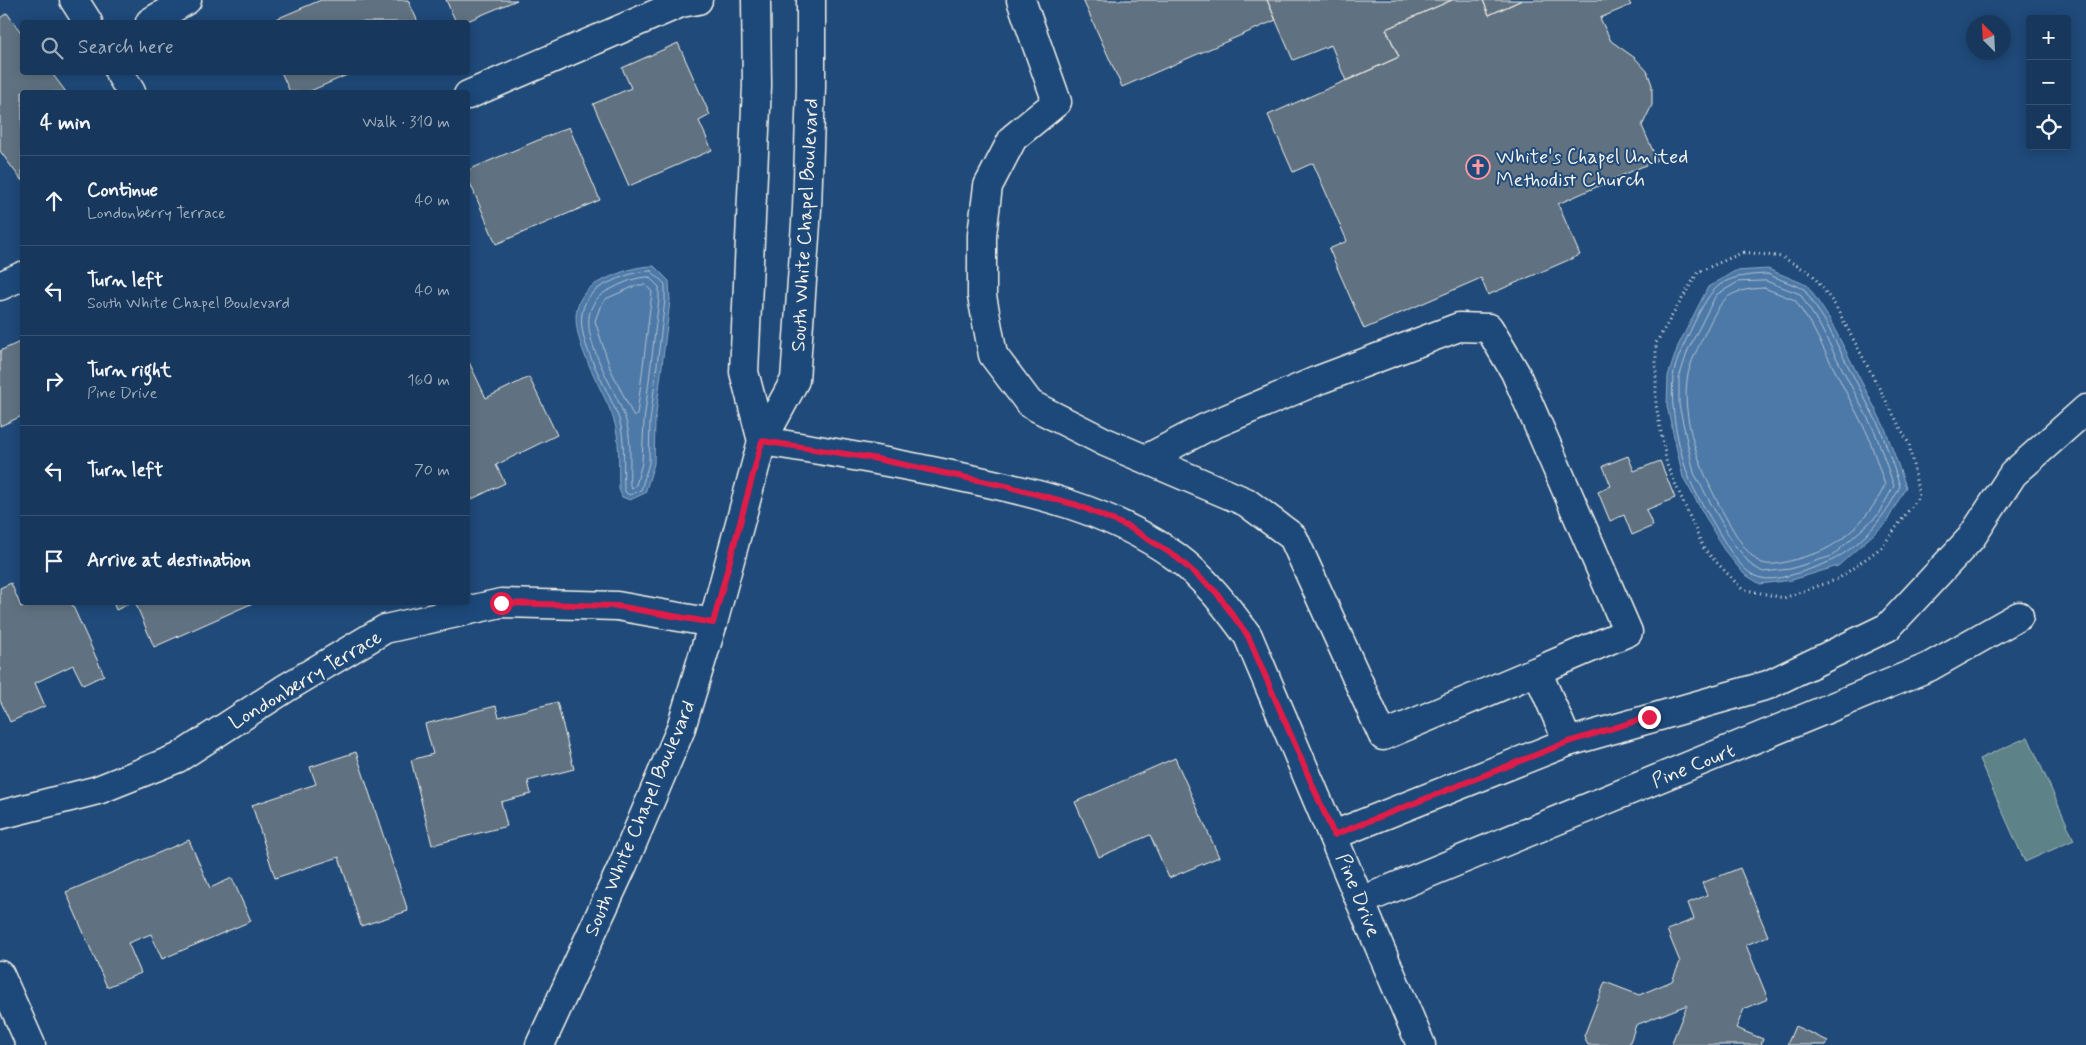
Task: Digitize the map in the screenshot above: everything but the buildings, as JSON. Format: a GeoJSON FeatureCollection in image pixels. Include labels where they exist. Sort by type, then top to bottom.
{"type":"FeatureCollection","features":[{"type":"Feature","properties":{"kind":"street"},"geometry":{"type":"LineString","coordinates":[[74,0],[87,20]]}},
{"type":"Feature","properties":{"kind":"street"},"geometry":{"type":"LineString","coordinates":[[153,20],[187,0]]}},
{"type":"Feature","properties":{"kind":"street","name":"South White Chapel Boulevard"},"geometry":{"type":"LineString","coordinates":[[756,0],[756,114],[744,372],[762,441]]}},
{"type":"Feature","properties":{"kind":"street","name":"South White Chapel Boulevard"},"geometry":{"type":"LineString","coordinates":[[540,1045],[622,865],[680,731],[713,623],[762,441],[796,380],[808,209],[811,0]]}},
{"type":"Feature","properties":{"kind":"street"},"geometry":{"type":"LineString","coordinates":[[1021,0],[1057,102],[1013,138],[988,186],[982,235],[982,296],[993,354],[1030,404],[1105,442],[1246,502],[1293,537],[1384,736],[1628,632],[1515,372],[1489,328],[1460,327],[1316,381],[1205,428],[1146,459]]}},
{"type":"Feature","properties":{"kind":"street"},"geometry":{"type":"LineString","coordinates":[[470,94],[686,1]]}},
{"type":"Feature","properties":{"kind":"street"},"geometry":{"type":"LineString","coordinates":[[121,75],[130,90]]}},
{"type":"Feature","properties":{"kind":"street"},"geometry":{"type":"LineString","coordinates":[[0,286],[20,277]]}},
{"type":"Feature","properties":{"kind":"street"},"geometry":{"type":"LineString","coordinates":[[1334,835],[1568,742],[1768,684],[1888,627],[1971,538],[2012,474],[2086,409]]}},
{"type":"Feature","properties":{"kind":"street","name":"Pine Drive"},"geometry":{"type":"LineString","coordinates":[[762,441],[872,458],[1006,486],[1077,505],[1129,527],[1175,556],[1216,592],[1248,636],[1334,835],[1421,1045]]}},
{"type":"Feature","properties":{"kind":"street","name":"Londonberry Terrace"},"geometry":{"type":"LineString","coordinates":[[0,814],[98,790],[178,758],[286,688],[385,629],[501,603],[617,606],[713,623]]}},
{"type":"Feature","properties":{"kind":"street","name":"Pine Court"},"geometry":{"type":"LineString","coordinates":[[1361,901],[1929,667],[2019,616]]}},
{"type":"Feature","properties":{"kind":"street"},"geometry":{"type":"LineString","coordinates":[[1538,670],[1568,742]]}},
{"type":"Feature","properties":{"kind":"street"},"geometry":{"type":"LineString","coordinates":[[0,975],[31,1045]]}},
{"type":"Feature","properties":{"kind":"path"},"geometry":{"type":"LineString","coordinates":[[1744,252],[1782,257],[1812,274],[1835,305],[1909,444],[1919,496],[1882,547],[1838,580],[1784,598],[1750,591],[1742,589],[1704,549],[1667,464],[1656,405],[1656,343],[1698,272],[1744,252]]}},
{"type":"Feature","properties":{"kind":"green space"},"geometry":{"type":"Polygon","coordinates":[[[2028,737],[2074,840],[2025,862],[1979,759],[2028,737]]]}},
{"type":"Feature","properties":{"kind":"water"},"geometry":{"type":"Polygon","coordinates":[[[654,266],[669,281],[670,301],[655,422],[654,464],[645,493],[630,500],[622,497],[619,489],[616,428],[611,411],[582,349],[577,328],[577,309],[585,293],[603,280],[628,270],[654,266]]]}},
{"type":"Feature","properties":{"kind":"water"},"geometry":{"type":"Polygon","coordinates":[[[1768,269],[1807,285],[1829,318],[1885,428],[1906,487],[1886,523],[1838,566],[1792,580],[1760,584],[1744,574],[1724,550],[1683,477],[1667,406],[1668,376],[1678,346],[1708,287],[1735,271],[1768,269]]]}},
{"type":"Feature","properties":{"kind":"place","name":"White's Chapel United Methodist Church"},"geometry":{"type":"Point","coordinates":[1478,167]}},
{"type":"Feature","properties":{"kind":"route"},"geometry":{"type":"LineString","coordinates":[[501,603],[617,606],[713,623],[762,441],[872,458],[1006,486],[1077,505],[1129,527],[1175,556],[1216,592],[1248,636],[1334,835],[1568,742],[1649,717]]}}]}
